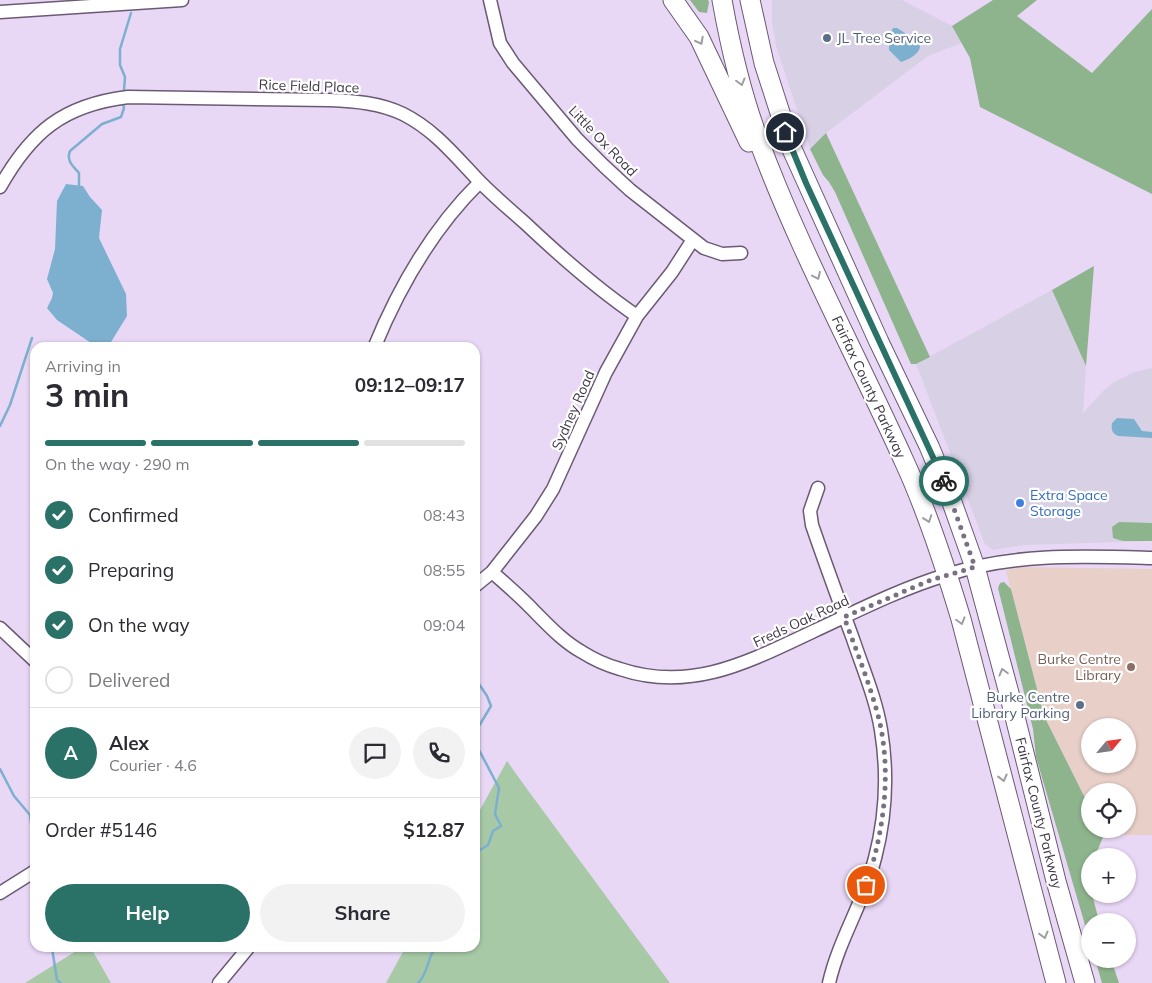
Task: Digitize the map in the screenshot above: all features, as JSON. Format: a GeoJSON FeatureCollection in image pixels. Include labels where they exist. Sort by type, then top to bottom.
{"type":"FeatureCollection","features":[{"type":"Feature","properties":{"kind":"highway"},"geometry":{"type":"LineString","coordinates":[[673,0],[698,37],[773,192],[796,232]]}},
{"type":"Feature","properties":{"kind":"highway","name":"Fairfax County Parkway"},"geometry":{"type":"LineString","coordinates":[[722,0],[731,44],[756,134],[796,232],[906,464],[925,510],[947,574],[964,629],[1056,983]]}},
{"type":"Feature","properties":{"kind":"highway","name":"Fairfax County Parkway"},"geometry":{"type":"LineString","coordinates":[[750,0],[764,63],[791,147],[879,342],[929,446],[950,494],[975,567],[1056,881],[1085,983]]}},
{"type":"Feature","properties":{"kind":"highway"},"geometry":{"type":"LineString","coordinates":[[762,0],[762,24],[767,58],[791,147]]}},
{"type":"Feature","properties":{"kind":"street"},"geometry":{"type":"LineString","coordinates":[[0,12],[182,0]]}},
{"type":"Feature","properties":{"kind":"street","name":"Little Ox Road"},"geometry":{"type":"LineString","coordinates":[[490,0],[500,43],[513,63],[577,139],[604,166],[692,241],[710,251],[722,254],[741,253]]}},
{"type":"Feature","properties":{"kind":"street","name":"Rice Field Place"},"geometry":{"type":"LineString","coordinates":[[0,187],[21,153],[35,137],[68,114],[90,104],[108,100],[128,98],[329,100],[376,104],[403,114],[429,130],[452,151],[480,182],[552,249],[637,316]]}},
{"type":"Feature","properties":{"kind":"street"},"geometry":{"type":"LineString","coordinates":[[376,342],[389,311],[413,268],[460,203],[480,182]]}},
{"type":"Feature","properties":{"kind":"street","name":"Sydney Road"},"geometry":{"type":"LineString","coordinates":[[480,582],[492,572],[536,516],[553,490],[606,372],[637,316],[672,272],[692,241]]}},
{"type":"Feature","properties":{"kind":"street"},"geometry":{"type":"LineString","coordinates":[[818,488],[810,511],[812,525],[877,709],[884,750],[884,800],[875,859],[862,898],[842,941],[829,983]]}},
{"type":"Feature","properties":{"kind":"street","name":"Freds Oak Road"},"geometry":{"type":"LineString","coordinates":[[492,572],[560,636],[581,652],[619,669],[654,677],[692,677],[730,669],[879,601],[947,574],[1002,561],[1034,558],[1088,555],[1152,558]]}},
{"type":"Feature","properties":{"kind":"street"},"geometry":{"type":"LineString","coordinates":[[0,628],[30,654]]}},
{"type":"Feature","properties":{"kind":"street"},"geometry":{"type":"LineString","coordinates":[[0,893],[30,874]]}},
{"type":"Feature","properties":{"kind":"street"},"geometry":{"type":"LineString","coordinates":[[219,983],[245,952]]}},
{"type":"Feature","properties":{"kind":"shaded area"},"geometry":{"type":"Polygon","coordinates":[[[772,0],[902,0],[952,26],[962,43],[928,56],[826,133],[810,149],[776,46],[772,22],[772,0]]]}},
{"type":"Feature","properties":{"kind":"shaded area"},"geometry":{"type":"Polygon","coordinates":[[[1052,290],[1086,366],[1083,413],[1114,382],[1134,372],[1152,368],[1152,541],[1025,545],[993,550],[985,544],[916,364],[1052,290]]]}},
{"type":"Feature","properties":{"kind":"shaded area"},"geometry":{"type":"Polygon","coordinates":[[[1017,567],[1152,569],[1152,835],[1136,835],[1136,783],[1081,783],[1081,790],[1044,716],[1006,571],[1017,567]]]}},
{"type":"Feature","properties":{"kind":"green space"},"geometry":{"type":"Polygon","coordinates":[[[690,0],[708,0],[707,13],[699,12],[690,0]]]}},
{"type":"Feature","properties":{"kind":"green space"},"geometry":{"type":"Polygon","coordinates":[[[993,0],[1037,0],[1017,16],[1092,73],[1152,9],[1152,194],[980,107],[970,58],[952,26],[993,0]]]}},
{"type":"Feature","properties":{"kind":"green space"},"geometry":{"type":"Polygon","coordinates":[[[826,133],[930,357],[916,364],[911,364],[835,192],[823,175],[810,149],[826,133]]]}},
{"type":"Feature","properties":{"kind":"green space"},"geometry":{"type":"Polygon","coordinates":[[[1094,266],[1086,366],[1052,290],[1094,266]]]}},
{"type":"Feature","properties":{"kind":"green space"},"geometry":{"type":"Polygon","coordinates":[[[1119,522],[1152,523],[1152,541],[1123,541],[1113,538],[1112,527],[1119,522]]]}},
{"type":"Feature","properties":{"kind":"green space"},"geometry":{"type":"Polygon","coordinates":[[[1004,582],[1011,589],[1044,716],[1081,790],[1081,838],[1103,838],[1098,848],[1081,848],[1081,903],[1094,903],[1097,913],[1082,913],[1036,757],[1033,729],[998,588],[1000,583],[1004,582]]]}},
{"type":"Feature","properties":{"kind":"green space"},"geometry":{"type":"Polygon","coordinates":[[[507,761],[670,983],[386,983],[403,952],[480,952],[480,810],[507,761]]]}},
{"type":"Feature","properties":{"kind":"green space"},"geometry":{"type":"Polygon","coordinates":[[[75,952],[93,952],[111,983],[25,983],[75,952]]]}},
{"type":"Feature","properties":{"kind":"green space"},"geometry":{"type":"Polygon","coordinates":[[[1098,968],[1114,968],[1119,983],[1102,983],[1098,968]]]}},
{"type":"Feature","properties":{"kind":"water"},"geometry":{"type":"Polygon","coordinates":[[[893,28],[897,28],[918,41],[920,46],[916,54],[901,62],[889,50],[889,36],[893,28]]]}},
{"type":"Feature","properties":{"kind":"water"},"geometry":{"type":"Polygon","coordinates":[[[66,184],[83,186],[102,210],[99,238],[126,294],[127,316],[111,342],[90,342],[57,320],[47,308],[53,293],[47,279],[55,249],[57,201],[66,184]]]}},
{"type":"Feature","properties":{"kind":"water"},"geometry":{"type":"Polygon","coordinates":[[[1117,418],[1134,419],[1142,431],[1152,432],[1152,438],[1116,435],[1112,431],[1112,423],[1117,418]]]}},
{"type":"Feature","properties":{"kind":"waterway"},"geometry":{"type":"LineString","coordinates":[[124,90],[125,77],[120,65],[120,49],[131,13]]}},
{"type":"Feature","properties":{"kind":"waterway"},"geometry":{"type":"LineString","coordinates":[[79,186],[79,173],[72,166],[69,158],[70,151],[102,124],[121,117],[124,108],[123,103]]}},
{"type":"Feature","properties":{"kind":"waterway"},"geometry":{"type":"LineString","coordinates":[[31,342],[32,338]]}},
{"type":"Feature","properties":{"kind":"waterway"},"geometry":{"type":"LineString","coordinates":[[0,426],[10,405],[30,344]]}},
{"type":"Feature","properties":{"kind":"waterway"},"geometry":{"type":"LineString","coordinates":[[480,686],[491,706],[480,724]]}},
{"type":"Feature","properties":{"kind":"waterway"},"geometry":{"type":"LineString","coordinates":[[480,752],[499,788],[495,814],[501,826],[493,831],[488,845],[480,850]]}},
{"type":"Feature","properties":{"kind":"waterway"},"geometry":{"type":"LineString","coordinates":[[0,769],[14,796],[30,815]]}},
{"type":"Feature","properties":{"kind":"waterway"},"geometry":{"type":"LineString","coordinates":[[53,952],[57,980],[61,983]]}},
{"type":"Feature","properties":{"kind":"waterway"},"geometry":{"type":"LineString","coordinates":[[418,983],[424,975],[433,952]]}},
{"type":"Feature","properties":{"kind":"way so far"},"geometry":{"type":"LineString","coordinates":[[866,885],[875,859],[882,820],[885,776],[884,750],[877,709],[844,617],[931,580],[975,567],[944,481]]}},
{"type":"Feature","properties":{"kind":"place","name":"JL Tree Service"},"geometry":{"type":"Point","coordinates":[827,38]}},
{"type":"Feature","properties":{"kind":"place","name":"Extra Space Storage"},"geometry":{"type":"Point","coordinates":[1020,503]}},
{"type":"Feature","properties":{"kind":"place","name":"Burke Centre Library"},"geometry":{"type":"Point","coordinates":[1131,667]}},
{"type":"Feature","properties":{"kind":"place","name":"Burke Centre Library Parking"},"geometry":{"type":"Point","coordinates":[1080,705]}},
{"type":"Feature","properties":{"kind":"route"},"geometry":{"type":"LineString","coordinates":[[785,132],[806,183],[944,481]]}}]}
